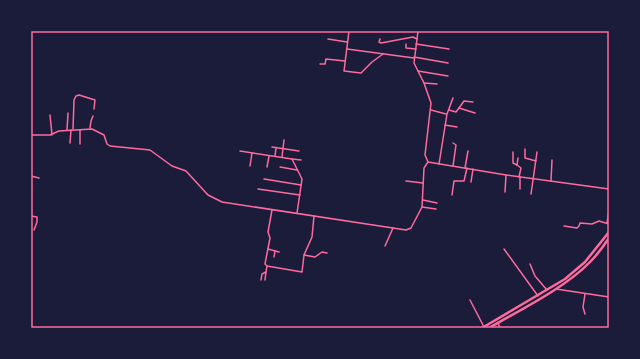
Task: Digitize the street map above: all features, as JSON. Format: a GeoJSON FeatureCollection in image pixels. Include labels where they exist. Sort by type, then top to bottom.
{"type":"FeatureCollection","features":[{"type":"Feature","properties":{"kind":"highway"},"geometry":{"type":"LineString","coordinates":[[483,328],[565,279],[585,262],[609,232]]}},
{"type":"Feature","properties":{"kind":"highway"},"geometry":{"type":"LineString","coordinates":[[489,328],[556,289],[590,262],[609,238]]}},
{"type":"Feature","properties":{"kind":"street"},"geometry":{"type":"LineString","coordinates":[[349,31],[344,71],[361,73],[383,54]]}},
{"type":"Feature","properties":{"kind":"street"},"geometry":{"type":"LineString","coordinates":[[418,31],[414,64],[424,83],[431,102],[425,155],[428,162]]}},
{"type":"Feature","properties":{"kind":"street"},"geometry":{"type":"LineString","coordinates":[[380,39],[381,43],[413,38],[417,39]]}},
{"type":"Feature","properties":{"kind":"street"},"geometry":{"type":"LineString","coordinates":[[328,39],[347,42]]}},
{"type":"Feature","properties":{"kind":"street"},"geometry":{"type":"LineString","coordinates":[[406,44],[406,48],[416,49]]}},
{"type":"Feature","properties":{"kind":"street"},"geometry":{"type":"LineString","coordinates":[[416,44],[449,48]]}},
{"type":"Feature","properties":{"kind":"street"},"geometry":{"type":"LineString","coordinates":[[347,49],[448,62]]}},
{"type":"Feature","properties":{"kind":"street"},"geometry":{"type":"LineString","coordinates":[[320,64],[324,64],[326,59],[345,61]]}},
{"type":"Feature","properties":{"kind":"street"},"geometry":{"type":"LineString","coordinates":[[418,71],[448,76]]}},
{"type":"Feature","properties":{"kind":"street"},"geometry":{"type":"LineString","coordinates":[[424,83],[437,84]]}},
{"type":"Feature","properties":{"kind":"street"},"geometry":{"type":"LineString","coordinates":[[70,143],[74,100],[76,96],[79,95],[95,100],[94,109]]}},
{"type":"Feature","properties":{"kind":"street"},"geometry":{"type":"LineString","coordinates":[[439,164],[447,114],[453,98]]}},
{"type":"Feature","properties":{"kind":"street"},"geometry":{"type":"LineString","coordinates":[[449,110],[456,112],[465,101],[472,102]]}},
{"type":"Feature","properties":{"kind":"street"},"geometry":{"type":"LineString","coordinates":[[459,108],[475,113]]}},
{"type":"Feature","properties":{"kind":"street"},"geometry":{"type":"LineString","coordinates":[[430,110],[447,114]]}},
{"type":"Feature","properties":{"kind":"street"},"geometry":{"type":"LineString","coordinates":[[67,130],[68,113]]}},
{"type":"Feature","properties":{"kind":"street"},"geometry":{"type":"LineString","coordinates":[[50,115],[52,135]]}},
{"type":"Feature","properties":{"kind":"street"},"geometry":{"type":"LineString","coordinates":[[90,129],[93,116]]}},
{"type":"Feature","properties":{"kind":"street"},"geometry":{"type":"LineString","coordinates":[[445,125],[457,128]]}},
{"type":"Feature","properties":{"kind":"street"},"geometry":{"type":"LineString","coordinates":[[80,129],[80,144]]}},
{"type":"Feature","properties":{"kind":"street"},"geometry":{"type":"LineString","coordinates":[[31,135],[52,135],[59,131],[94,129],[104,135],[107,144],[110,146],[150,150],[172,166],[186,171],[208,195],[214,199],[230,204],[393,228],[409,229],[422,207],[425,166],[428,162]]}},
{"type":"Feature","properties":{"kind":"street"},"geometry":{"type":"LineString","coordinates":[[282,157],[284,140]]}},
{"type":"Feature","properties":{"kind":"street"},"geometry":{"type":"LineString","coordinates":[[453,143],[456,145],[453,166]]}},
{"type":"Feature","properties":{"kind":"street"},"geometry":{"type":"LineString","coordinates":[[272,147],[299,151]]}},
{"type":"Feature","properties":{"kind":"street"},"geometry":{"type":"LineString","coordinates":[[275,156],[276,148]]}},
{"type":"Feature","properties":{"kind":"street"},"geometry":{"type":"LineString","coordinates":[[525,149],[525,158],[536,161]]}},
{"type":"Feature","properties":{"kind":"street"},"geometry":{"type":"LineString","coordinates":[[240,151],[301,160]]}},
{"type":"Feature","properties":{"kind":"street"},"geometry":{"type":"LineString","coordinates":[[452,195],[454,181],[464,181],[468,151]]}},
{"type":"Feature","properties":{"kind":"street"},"geometry":{"type":"LineString","coordinates":[[513,152],[513,163],[521,168],[520,189]]}},
{"type":"Feature","properties":{"kind":"street"},"geometry":{"type":"LineString","coordinates":[[531,194],[537,152]]}},
{"type":"Feature","properties":{"kind":"street"},"geometry":{"type":"LineString","coordinates":[[250,166],[252,153]]}},
{"type":"Feature","properties":{"kind":"street"},"geometry":{"type":"LineString","coordinates":[[267,167],[269,156]]}},
{"type":"Feature","properties":{"kind":"street"},"geometry":{"type":"LineString","coordinates":[[517,165],[518,158]]}},
{"type":"Feature","properties":{"kind":"street"},"geometry":{"type":"LineString","coordinates":[[292,159],[302,179],[297,213]]}},
{"type":"Feature","properties":{"kind":"street"},"geometry":{"type":"LineString","coordinates":[[551,181],[552,160]]}},
{"type":"Feature","properties":{"kind":"street"},"geometry":{"type":"LineString","coordinates":[[428,162],[506,175],[609,189]]}},
{"type":"Feature","properties":{"kind":"street"},"geometry":{"type":"LineString","coordinates":[[280,167],[297,170]]}},
{"type":"Feature","properties":{"kind":"street"},"geometry":{"type":"LineString","coordinates":[[470,182],[473,170]]}},
{"type":"Feature","properties":{"kind":"street"},"geometry":{"type":"LineString","coordinates":[[505,192],[506,175]]}},
{"type":"Feature","properties":{"kind":"street"},"geometry":{"type":"LineString","coordinates":[[31,176],[38,178]]}},
{"type":"Feature","properties":{"kind":"street"},"geometry":{"type":"LineString","coordinates":[[264,179],[301,185]]}},
{"type":"Feature","properties":{"kind":"street"},"geometry":{"type":"LineString","coordinates":[[406,181],[423,183]]}},
{"type":"Feature","properties":{"kind":"street"},"geometry":{"type":"LineString","coordinates":[[258,188],[300,195]]}},
{"type":"Feature","properties":{"kind":"street"},"geometry":{"type":"LineString","coordinates":[[423,200],[437,202]]}},
{"type":"Feature","properties":{"kind":"street"},"geometry":{"type":"LineString","coordinates":[[422,207],[436,209]]}},
{"type":"Feature","properties":{"kind":"street"},"geometry":{"type":"LineString","coordinates":[[265,280],[267,266],[265,264],[270,238],[268,232],[272,210]]}},
{"type":"Feature","properties":{"kind":"street"},"geometry":{"type":"LineString","coordinates":[[564,226],[577,228],[580,223],[592,224],[598,221],[608,224],[609,210]]}},
{"type":"Feature","properties":{"kind":"street"},"geometry":{"type":"LineString","coordinates":[[31,216],[37,217],[34,230]]}},
{"type":"Feature","properties":{"kind":"street"},"geometry":{"type":"LineString","coordinates":[[267,266],[302,272],[304,255],[312,239],[314,216]]}},
{"type":"Feature","properties":{"kind":"street"},"geometry":{"type":"LineString","coordinates":[[385,246],[393,228]]}},
{"type":"Feature","properties":{"kind":"street"},"geometry":{"type":"LineString","coordinates":[[268,249],[279,252]]}},
{"type":"Feature","properties":{"kind":"street"},"geometry":{"type":"LineString","coordinates":[[504,249],[538,296]]}},
{"type":"Feature","properties":{"kind":"street"},"geometry":{"type":"LineString","coordinates":[[274,257],[275,251]]}},
{"type":"Feature","properties":{"kind":"street"},"geometry":{"type":"LineString","coordinates":[[304,255],[315,257],[322,252],[327,253]]}},
{"type":"Feature","properties":{"kind":"street"},"geometry":{"type":"LineString","coordinates":[[530,264],[535,276],[547,290]]}},
{"type":"Feature","properties":{"kind":"street"},"geometry":{"type":"LineString","coordinates":[[261,280],[262,274],[266,272]]}},
{"type":"Feature","properties":{"kind":"street"},"geometry":{"type":"LineString","coordinates":[[556,289],[609,298]]}},
{"type":"Feature","properties":{"kind":"street"},"geometry":{"type":"LineString","coordinates":[[585,294],[583,307],[585,314]]}},
{"type":"Feature","properties":{"kind":"street"},"geometry":{"type":"LineString","coordinates":[[470,300],[483,328]]}},
{"type":"Feature","properties":{"kind":"street"},"geometry":{"type":"LineString","coordinates":[[498,323],[500,328]]}}]}
